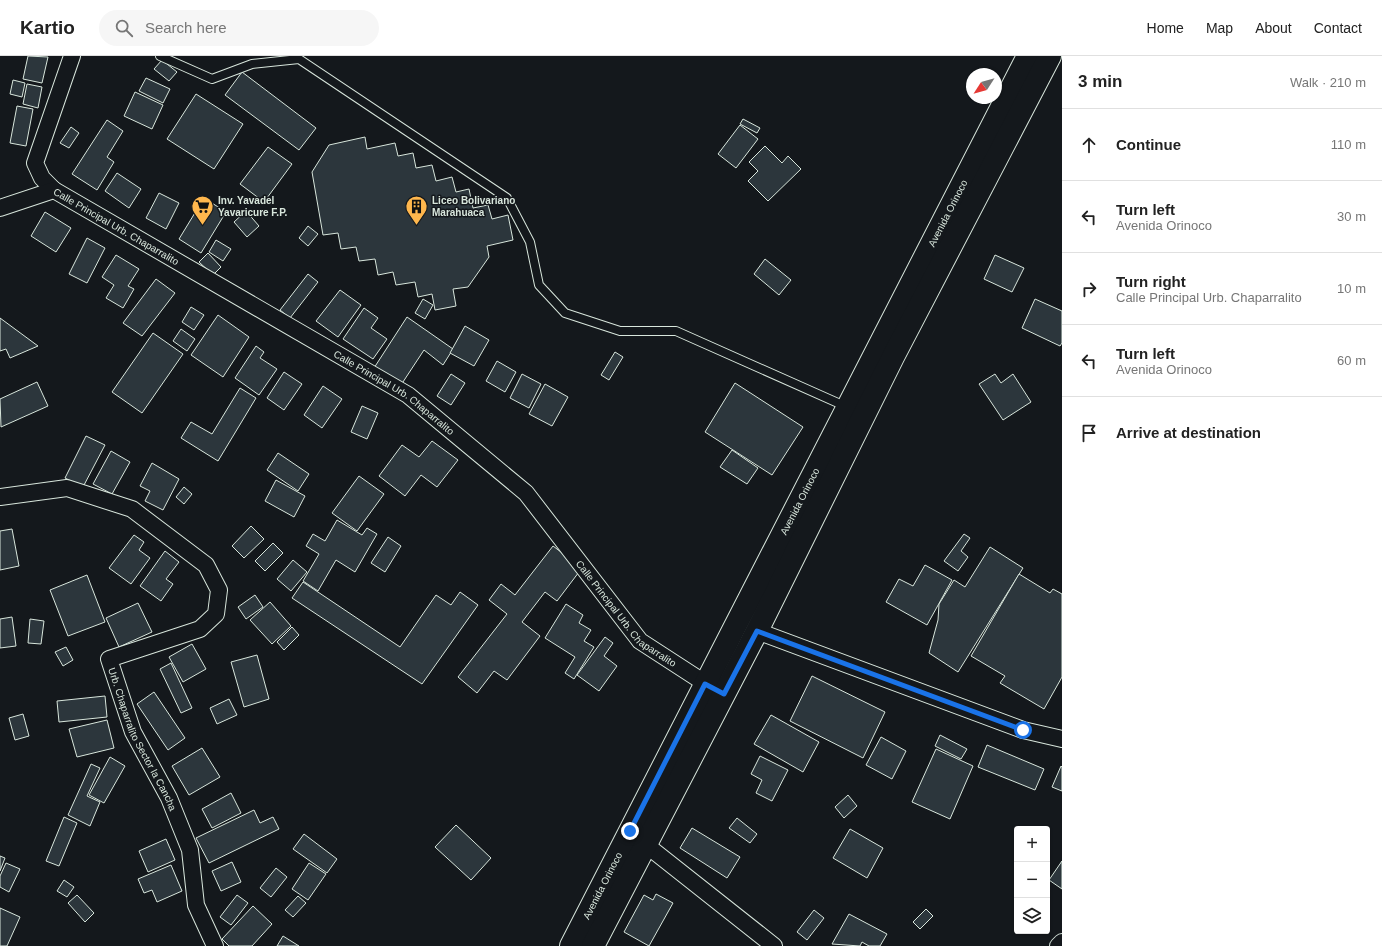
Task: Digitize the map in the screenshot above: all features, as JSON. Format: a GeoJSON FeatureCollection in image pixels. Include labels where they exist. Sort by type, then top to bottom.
{"type":"FeatureCollection","features":[{"type":"Feature","properties":{"kind":"street"},"geometry":{"type":"LineString","coordinates":[[54,190],[42,178],[35,162],[72,56]]}},
{"type":"Feature","properties":{"kind":"street","name":"Avenida Orinoco"},"geometry":{"type":"LineString","coordinates":[[571,946],[1028,56]]}},
{"type":"Feature","properties":{"kind":"street","name":"Avenida Orinoco"},"geometry":{"type":"LineString","coordinates":[[593,946],[757,631],[893,357],[1050,56]]}},
{"type":"Feature","properties":{"kind":"street","name":"Calle Principal Urb. Chaparralito"},"geometry":{"type":"LineString","coordinates":[[0,208],[54,190],[408,395],[526,493],[640,641],[705,684],[724,694]]}},
{"type":"Feature","properties":{"kind":"street","name":"Urb. Chaparralito Sector la Cancha"},"geometry":{"type":"LineString","coordinates":[[0,497],[67,488],[132,509],[206,565],[219,590],[216,614],[200,629],[109,659],[133,732],[169,798],[190,850],[196,905],[215,946]]}},
{"type":"Feature","properties":{"kind":"street"},"geometry":{"type":"LineString","coordinates":[[757,631],[1023,730],[1062,739]]}},
{"type":"Feature","properties":{"kind":"street"},"geometry":{"type":"LineString","coordinates":[[645,844],[774,946]]}},
{"type":"Feature","properties":{"kind":"street"},"geometry":{"type":"LineString","coordinates":[[1058,946],[1062,942]]}},
{"type":"Feature","properties":{"kind":"lane"},"geometry":{"type":"LineString","coordinates":[[160,56],[212,79],[252,64],[299,59],[507,198],[530,242],[539,285],[565,313],[620,331],[676,331],[847,407]]}},
{"type":"Feature","properties":{"kind":"building"},"geometry":{"type":"Polygon","coordinates":[[[28,56],[48,57],[42,83],[23,79],[28,56]]]}},
{"type":"Feature","properties":{"kind":"building"},"geometry":{"type":"Polygon","coordinates":[[[162,60],[177,72],[169,81],[154,69],[162,60]]]}},
{"type":"Feature","properties":{"kind":"building"},"geometry":{"type":"Polygon","coordinates":[[[242,72],[316,128],[299,150],[225,95],[242,72]]]}},
{"type":"Feature","properties":{"kind":"building"},"geometry":{"type":"Polygon","coordinates":[[[146,78],[170,89],[163,103],[139,91],[146,78]]]}},
{"type":"Feature","properties":{"kind":"building"},"geometry":{"type":"Polygon","coordinates":[[[13,80],[25,83],[22,97],[10,94],[13,80]]]}},
{"type":"Feature","properties":{"kind":"building"},"geometry":{"type":"Polygon","coordinates":[[[27,84],[42,87],[38,108],[23,104],[27,84]]]}},
{"type":"Feature","properties":{"kind":"building"},"geometry":{"type":"Polygon","coordinates":[[[135,92],[163,105],[152,129],[124,116],[135,92]]]}},
{"type":"Feature","properties":{"kind":"building"},"geometry":{"type":"Polygon","coordinates":[[[196,94],[243,124],[214,169],[167,139],[196,94]]]}},
{"type":"Feature","properties":{"kind":"building"},"geometry":{"type":"Polygon","coordinates":[[[17,106],[33,109],[26,146],[10,143],[17,106]]]}},
{"type":"Feature","properties":{"kind":"building"},"geometry":{"type":"Polygon","coordinates":[[[743,119],[760,128],[757,133],[740,124],[743,119]]]}},
{"type":"Feature","properties":{"kind":"building"},"geometry":{"type":"Polygon","coordinates":[[[107,120],[123,131],[107,157],[114,162],[97,190],[72,174],[107,120]]]}},
{"type":"Feature","properties":{"kind":"building"},"geometry":{"type":"Polygon","coordinates":[[[740,125],[758,139],[736,168],[718,154],[740,125]]]}},
{"type":"Feature","properties":{"kind":"building"},"geometry":{"type":"Polygon","coordinates":[[[71,127],[79,133],[69,148],[60,143],[71,127]]]}},
{"type":"Feature","properties":{"kind":"building","name":"Liceo Bolivariano Marahuaca"},"geometry":{"type":"Polygon","coordinates":[[[365,137],[367,149],[395,143],[398,156],[413,153],[416,168],[432,165],[436,181],[452,177],[456,192],[469,189],[473,208],[488,205],[492,219],[508,215],[513,240],[487,246],[489,257],[468,287],[453,289],[456,306],[435,310],[432,294],[418,297],[415,282],[396,285],[393,272],[378,275],[375,259],[359,261],[356,247],[341,249],[338,233],[323,235],[312,172],[329,145],[365,137]]]}},
{"type":"Feature","properties":{"kind":"building"},"geometry":{"type":"Polygon","coordinates":[[[765,146],[782,163],[788,156],[801,169],[768,201],[748,181],[758,171],[749,162],[765,146]]]}},
{"type":"Feature","properties":{"kind":"building"},"geometry":{"type":"Polygon","coordinates":[[[268,147],[292,164],[264,202],[240,184],[268,147]]]}},
{"type":"Feature","properties":{"kind":"building"},"geometry":{"type":"Polygon","coordinates":[[[117,173],[141,189],[129,208],[105,191],[117,173]]]}},
{"type":"Feature","properties":{"kind":"building"},"geometry":{"type":"Polygon","coordinates":[[[159,193],[179,203],[166,229],[146,218],[159,193]]]}},
{"type":"Feature","properties":{"kind":"building","name":"Inv. Yavadel Yavaricure F.P."},"geometry":{"type":"Polygon","coordinates":[[[204,198],[226,212],[201,253],[179,239],[204,198]]]}},
{"type":"Feature","properties":{"kind":"building"},"geometry":{"type":"Polygon","coordinates":[[[246,211],[259,226],[247,237],[234,222],[246,211]]]}},
{"type":"Feature","properties":{"kind":"building"},"geometry":{"type":"Polygon","coordinates":[[[45,212],[71,228],[56,252],[31,236],[45,212]]]}},
{"type":"Feature","properties":{"kind":"building"},"geometry":{"type":"Polygon","coordinates":[[[308,226],[318,234],[308,246],[299,238],[308,226]]]}},
{"type":"Feature","properties":{"kind":"building"},"geometry":{"type":"Polygon","coordinates":[[[87,238],[105,248],[87,283],[69,274],[87,238]]]}},
{"type":"Feature","properties":{"kind":"building"},"geometry":{"type":"Polygon","coordinates":[[[216,240],[231,249],[223,261],[209,252],[216,240]]]}},
{"type":"Feature","properties":{"kind":"building"},"geometry":{"type":"Polygon","coordinates":[[[208,253],[221,267],[213,275],[199,262],[208,253]]]}},
{"type":"Feature","properties":{"kind":"building"},"geometry":{"type":"Polygon","coordinates":[[[116,255],[139,269],[128,286],[134,289],[123,308],[106,298],[114,285],[102,277],[116,255]]]}},
{"type":"Feature","properties":{"kind":"building"},"geometry":{"type":"Polygon","coordinates":[[[995,255],[1024,268],[1012,292],[984,279],[995,255]]]}},
{"type":"Feature","properties":{"kind":"building"},"geometry":{"type":"Polygon","coordinates":[[[765,259],[791,280],[779,295],[754,274],[765,259]]]}},
{"type":"Feature","properties":{"kind":"building"},"geometry":{"type":"Polygon","coordinates":[[[308,274],[318,282],[290,318],[280,310],[308,274]]]}},
{"type":"Feature","properties":{"kind":"building"},"geometry":{"type":"Polygon","coordinates":[[[156,279],[175,293],[142,336],[123,323],[156,279]]]}},
{"type":"Feature","properties":{"kind":"building"},"geometry":{"type":"Polygon","coordinates":[[[340,290],[361,305],[338,337],[316,321],[340,290]]]}},
{"type":"Feature","properties":{"kind":"building"},"geometry":{"type":"Polygon","coordinates":[[[423,299],[433,305],[425,319],[415,313],[423,299]]]}},
{"type":"Feature","properties":{"kind":"building"},"geometry":{"type":"Polygon","coordinates":[[[1035,299],[1062,311],[1062,343],[1060,346],[1022,328],[1035,299]]]}},
{"type":"Feature","properties":{"kind":"building"},"geometry":{"type":"Polygon","coordinates":[[[191,307],[204,315],[194,330],[182,322],[191,307]]]}},
{"type":"Feature","properties":{"kind":"building"},"geometry":{"type":"Polygon","coordinates":[[[364,308],[378,318],[371,328],[387,339],[373,359],[343,339],[364,308]]]}},
{"type":"Feature","properties":{"kind":"building"},"geometry":{"type":"Polygon","coordinates":[[[218,315],[249,337],[223,377],[191,355],[218,315]]]}},
{"type":"Feature","properties":{"kind":"building"},"geometry":{"type":"Polygon","coordinates":[[[407,317],[453,349],[443,365],[424,350],[401,385],[374,368],[407,317]]]}},
{"type":"Feature","properties":{"kind":"building"},"geometry":{"type":"Polygon","coordinates":[[[0,318],[38,346],[10,358],[6,349],[0,351],[0,318]]]}},
{"type":"Feature","properties":{"kind":"building"},"geometry":{"type":"Polygon","coordinates":[[[465,326],[489,340],[474,366],[450,353],[465,326]]]}},
{"type":"Feature","properties":{"kind":"building"},"geometry":{"type":"Polygon","coordinates":[[[181,329],[195,339],[187,351],[173,341],[181,329]]]}},
{"type":"Feature","properties":{"kind":"building"},"geometry":{"type":"Polygon","coordinates":[[[153,333],[183,354],[142,413],[112,392],[153,333]]]}},
{"type":"Feature","properties":{"kind":"building"},"geometry":{"type":"Polygon","coordinates":[[[256,346],[264,352],[260,358],[277,369],[259,395],[235,378],[256,346]]]}},
{"type":"Feature","properties":{"kind":"building"},"geometry":{"type":"Polygon","coordinates":[[[615,352],[623,357],[609,380],[601,375],[615,352]]]}},
{"type":"Feature","properties":{"kind":"building"},"geometry":{"type":"Polygon","coordinates":[[[497,361],[516,372],[505,392],[486,381],[497,361]]]}},
{"type":"Feature","properties":{"kind":"building"},"geometry":{"type":"Polygon","coordinates":[[[284,372],[302,384],[284,410],[267,398],[284,372]]]}},
{"type":"Feature","properties":{"kind":"building"},"geometry":{"type":"Polygon","coordinates":[[[451,374],[465,383],[451,405],[437,396],[451,374]]]}},
{"type":"Feature","properties":{"kind":"building"},"geometry":{"type":"Polygon","coordinates":[[[522,374],[541,384],[529,408],[510,398],[522,374]]]}},
{"type":"Feature","properties":{"kind":"building"},"geometry":{"type":"Polygon","coordinates":[[[995,374],[1001,383],[1013,374],[1031,402],[1003,420],[979,384],[995,374]]]}},
{"type":"Feature","properties":{"kind":"building"},"geometry":{"type":"Polygon","coordinates":[[[37,382],[48,406],[1,427],[0,399],[37,382]]]}},
{"type":"Feature","properties":{"kind":"building"},"geometry":{"type":"Polygon","coordinates":[[[735,383],[803,427],[772,475],[705,432],[735,383]]]}},
{"type":"Feature","properties":{"kind":"building"},"geometry":{"type":"Polygon","coordinates":[[[545,384],[568,397],[552,426],[529,414],[545,384]]]}},
{"type":"Feature","properties":{"kind":"building"},"geometry":{"type":"Polygon","coordinates":[[[323,386],[342,399],[322,428],[304,415],[323,386]]]}},
{"type":"Feature","properties":{"kind":"building"},"geometry":{"type":"Polygon","coordinates":[[[240,388],[256,398],[218,461],[181,438],[191,422],[212,434],[240,388]]]}},
{"type":"Feature","properties":{"kind":"building"},"geometry":{"type":"Polygon","coordinates":[[[362,406],[378,413],[367,439],[351,432],[362,406]]]}},
{"type":"Feature","properties":{"kind":"building"},"geometry":{"type":"Polygon","coordinates":[[[86,436],[105,445],[83,487],[65,478],[86,436]]]}},
{"type":"Feature","properties":{"kind":"building"},"geometry":{"type":"Polygon","coordinates":[[[432,441],[458,460],[437,487],[421,475],[405,496],[379,476],[402,445],[419,457],[432,441]]]}},
{"type":"Feature","properties":{"kind":"building"},"geometry":{"type":"Polygon","coordinates":[[[732,450],[758,468],[747,484],[720,467],[732,450]]]}},
{"type":"Feature","properties":{"kind":"building"},"geometry":{"type":"Polygon","coordinates":[[[111,451],[130,462],[112,494],[93,484],[111,451]]]}},
{"type":"Feature","properties":{"kind":"building"},"geometry":{"type":"Polygon","coordinates":[[[278,453],[309,474],[298,491],[267,470],[278,453]]]}},
{"type":"Feature","properties":{"kind":"building"},"geometry":{"type":"Polygon","coordinates":[[[152,463],[179,479],[163,510],[145,501],[150,491],[140,486],[152,463]]]}},
{"type":"Feature","properties":{"kind":"building"},"geometry":{"type":"Polygon","coordinates":[[[359,476],[384,494],[357,531],[332,513],[359,476]]]}},
{"type":"Feature","properties":{"kind":"building"},"geometry":{"type":"Polygon","coordinates":[[[276,480],[305,496],[294,517],[265,501],[276,480]]]}},
{"type":"Feature","properties":{"kind":"building"},"geometry":{"type":"Polygon","coordinates":[[[184,487],[192,494],[184,504],[176,497],[184,487]]]}},
{"type":"Feature","properties":{"kind":"building"},"geometry":{"type":"Polygon","coordinates":[[[337,520],[362,535],[367,528],[377,534],[355,572],[336,560],[318,591],[303,581],[319,554],[306,546],[313,534],[325,541],[337,520]]]}},
{"type":"Feature","properties":{"kind":"building"},"geometry":{"type":"Polygon","coordinates":[[[251,526],[264,539],[244,558],[232,546],[251,526]]]}},
{"type":"Feature","properties":{"kind":"building"},"geometry":{"type":"Polygon","coordinates":[[[12,529],[19,566],[0,570],[0,531],[12,529]]]}},
{"type":"Feature","properties":{"kind":"building"},"geometry":{"type":"Polygon","coordinates":[[[964,534],[970,538],[961,551],[968,557],[958,571],[944,561],[964,534]]]}},
{"type":"Feature","properties":{"kind":"building"},"geometry":{"type":"Polygon","coordinates":[[[134,535],[144,542],[139,550],[150,558],[131,584],[109,568],[134,535]]]}},
{"type":"Feature","properties":{"kind":"building"},"geometry":{"type":"Polygon","coordinates":[[[388,537],[401,546],[385,572],[371,563],[388,537]]]}},
{"type":"Feature","properties":{"kind":"building"},"geometry":{"type":"Polygon","coordinates":[[[273,543],[283,553],[265,571],[255,561],[273,543]]]}},
{"type":"Feature","properties":{"kind":"building"},"geometry":{"type":"Polygon","coordinates":[[[553,546],[582,568],[557,601],[545,592],[522,622],[540,636],[507,680],[494,671],[477,693],[458,677],[507,614],[489,600],[501,584],[515,595],[553,546]]]}},
{"type":"Feature","properties":{"kind":"building"},"geometry":{"type":"Polygon","coordinates":[[[990,547],[1023,568],[958,672],[929,653],[938,620],[939,604],[954,580],[965,587],[990,547]]]}},
{"type":"Feature","properties":{"kind":"building"},"geometry":{"type":"Polygon","coordinates":[[[165,551],[179,562],[166,579],[173,584],[161,601],[140,586],[165,551]]]}},
{"type":"Feature","properties":{"kind":"building"},"geometry":{"type":"Polygon","coordinates":[[[293,560],[307,572],[291,591],[277,579],[293,560]]]}},
{"type":"Feature","properties":{"kind":"building"},"geometry":{"type":"Polygon","coordinates":[[[925,565],[952,580],[927,625],[886,602],[899,579],[913,586],[925,565]]]}},
{"type":"Feature","properties":{"kind":"building"},"geometry":{"type":"Polygon","coordinates":[[[1019,574],[1050,593],[1053,589],[1062,594],[1062,677],[1044,709],[1000,683],[1005,676],[971,656],[1019,574]]]}},
{"type":"Feature","properties":{"kind":"building"},"geometry":{"type":"Polygon","coordinates":[[[87,575],[105,622],[68,636],[50,590],[87,575]]]}},
{"type":"Feature","properties":{"kind":"building"},"geometry":{"type":"Polygon","coordinates":[[[303,582],[400,647],[436,595],[451,605],[460,592],[478,605],[422,684],[292,598],[303,582]]]}},
{"type":"Feature","properties":{"kind":"building"},"geometry":{"type":"Polygon","coordinates":[[[255,595],[263,607],[246,619],[238,607],[255,595]]]}},
{"type":"Feature","properties":{"kind":"building"},"geometry":{"type":"Polygon","coordinates":[[[270,602],[291,626],[272,644],[250,620],[270,602]]]}},
{"type":"Feature","properties":{"kind":"building"},"geometry":{"type":"Polygon","coordinates":[[[138,603],[152,632],[119,647],[106,618],[138,603]]]}},
{"type":"Feature","properties":{"kind":"building"},"geometry":{"type":"Polygon","coordinates":[[[566,604],[583,615],[579,623],[591,630],[584,641],[594,647],[574,679],[565,673],[575,657],[545,638],[566,604]]]}},
{"type":"Feature","properties":{"kind":"building"},"geometry":{"type":"Polygon","coordinates":[[[12,617],[16,646],[0,648],[0,619],[12,617]]]}},
{"type":"Feature","properties":{"kind":"building"},"geometry":{"type":"Polygon","coordinates":[[[30,619],[44,621],[41,644],[28,643],[30,619]]]}},
{"type":"Feature","properties":{"kind":"building"},"geometry":{"type":"Polygon","coordinates":[[[292,627],[299,635],[284,650],[277,642],[292,627]]]}},
{"type":"Feature","properties":{"kind":"building"},"geometry":{"type":"Polygon","coordinates":[[[605,637],[613,643],[604,656],[617,666],[599,691],[577,675],[605,637]]]}},
{"type":"Feature","properties":{"kind":"building"},"geometry":{"type":"Polygon","coordinates":[[[192,644],[206,669],[183,682],[169,657],[192,644]]]}},
{"type":"Feature","properties":{"kind":"building"},"geometry":{"type":"Polygon","coordinates":[[[66,647],[73,660],[63,666],[55,652],[66,647]]]}},
{"type":"Feature","properties":{"kind":"building"},"geometry":{"type":"Polygon","coordinates":[[[257,655],[269,699],[244,707],[231,662],[257,655]]]}},
{"type":"Feature","properties":{"kind":"building"},"geometry":{"type":"Polygon","coordinates":[[[171,663],[192,708],[181,713],[160,669],[171,663]]]}},
{"type":"Feature","properties":{"kind":"building"},"geometry":{"type":"Polygon","coordinates":[[[812,676],[885,712],[863,758],[790,721],[812,676]]]}},
{"type":"Feature","properties":{"kind":"building"},"geometry":{"type":"Polygon","coordinates":[[[154,692],[185,738],[168,750],[137,704],[154,692]]]}},
{"type":"Feature","properties":{"kind":"building"},"geometry":{"type":"Polygon","coordinates":[[[105,696],[107,717],[59,722],[57,701],[105,696]]]}},
{"type":"Feature","properties":{"kind":"building"},"geometry":{"type":"Polygon","coordinates":[[[229,699],[237,715],[217,724],[210,708],[229,699]]]}},
{"type":"Feature","properties":{"kind":"building"},"geometry":{"type":"Polygon","coordinates":[[[23,714],[29,736],[15,740],[9,718],[23,714]]]}},
{"type":"Feature","properties":{"kind":"building"},"geometry":{"type":"Polygon","coordinates":[[[771,715],[819,742],[803,772],[754,744],[771,715]]]}},
{"type":"Feature","properties":{"kind":"building"},"geometry":{"type":"Polygon","coordinates":[[[107,720],[114,748],[77,757],[69,729],[107,720]]]}},
{"type":"Feature","properties":{"kind":"building"},"geometry":{"type":"Polygon","coordinates":[[[940,735],[967,749],[961,759],[935,746],[940,735]]]}},
{"type":"Feature","properties":{"kind":"building"},"geometry":{"type":"Polygon","coordinates":[[[881,737],[906,751],[892,779],[866,765],[881,737]]]}},
{"type":"Feature","properties":{"kind":"building"},"geometry":{"type":"Polygon","coordinates":[[[987,745],[1044,769],[1035,790],[978,767],[987,745]]]}},
{"type":"Feature","properties":{"kind":"building"},"geometry":{"type":"Polygon","coordinates":[[[202,748],[220,777],[189,795],[172,766],[202,748]]]}},
{"type":"Feature","properties":{"kind":"building"},"geometry":{"type":"Polygon","coordinates":[[[936,749],[973,766],[950,819],[912,802],[936,749]]]}},
{"type":"Feature","properties":{"kind":"building"},"geometry":{"type":"Polygon","coordinates":[[[760,756],[788,770],[772,801],[756,793],[762,780],[751,774],[760,756]]]}},
{"type":"Feature","properties":{"kind":"building"},"geometry":{"type":"Polygon","coordinates":[[[110,757],[125,766],[104,803],[89,795],[110,757]]]}},
{"type":"Feature","properties":{"kind":"building"},"geometry":{"type":"Polygon","coordinates":[[[91,764],[100,768],[87,796],[100,802],[90,826],[68,815],[91,764]]]}},
{"type":"Feature","properties":{"kind":"building"},"geometry":{"type":"Polygon","coordinates":[[[1061,766],[1062,767],[1062,791],[1052,787],[1061,766]]]}},
{"type":"Feature","properties":{"kind":"building"},"geometry":{"type":"Polygon","coordinates":[[[231,793],[241,813],[212,828],[202,809],[231,793]]]}},
{"type":"Feature","properties":{"kind":"building"},"geometry":{"type":"Polygon","coordinates":[[[848,795],[857,806],[844,818],[835,807],[848,795]]]}},
{"type":"Feature","properties":{"kind":"building"},"geometry":{"type":"Polygon","coordinates":[[[254,810],[260,823],[273,817],[279,829],[209,863],[196,838],[254,810]]]}},
{"type":"Feature","properties":{"kind":"building"},"geometry":{"type":"Polygon","coordinates":[[[64,817],[77,823],[59,866],[46,861],[64,817]]]}},
{"type":"Feature","properties":{"kind":"building"},"geometry":{"type":"Polygon","coordinates":[[[737,818],[757,834],[750,843],[729,828],[737,818]]]}},
{"type":"Feature","properties":{"kind":"building"},"geometry":{"type":"Polygon","coordinates":[[[456,825],[491,858],[471,880],[435,847],[456,825]]]}},
{"type":"Feature","properties":{"kind":"building"},"geometry":{"type":"Polygon","coordinates":[[[692,828],[740,857],[727,878],[680,848],[692,828]]]}},
{"type":"Feature","properties":{"kind":"building"},"geometry":{"type":"Polygon","coordinates":[[[850,829],[883,848],[867,878],[833,858],[850,829]]]}},
{"type":"Feature","properties":{"kind":"building"},"geometry":{"type":"Polygon","coordinates":[[[304,834],[337,859],[327,873],[293,849],[304,834]]]}},
{"type":"Feature","properties":{"kind":"building"},"geometry":{"type":"Polygon","coordinates":[[[166,839],[175,860],[148,872],[139,851],[166,839]]]}},
{"type":"Feature","properties":{"kind":"building"},"geometry":{"type":"Polygon","coordinates":[[[0,856],[5,858],[0,871],[0,856]]]}},
{"type":"Feature","properties":{"kind":"building"},"geometry":{"type":"Polygon","coordinates":[[[1062,861],[1062,889],[1050,881],[1062,861]]]}},
{"type":"Feature","properties":{"kind":"building"},"geometry":{"type":"Polygon","coordinates":[[[232,862],[241,882],[221,891],[212,871],[232,862]]]}},
{"type":"Feature","properties":{"kind":"building"},"geometry":{"type":"Polygon","coordinates":[[[6,863],[20,869],[9,892],[0,887],[0,876],[6,863]]]}},
{"type":"Feature","properties":{"kind":"building"},"geometry":{"type":"Polygon","coordinates":[[[309,863],[326,874],[308,900],[292,889],[309,863]]]}},
{"type":"Feature","properties":{"kind":"building"},"geometry":{"type":"Polygon","coordinates":[[[171,865],[182,891],[157,902],[152,890],[144,893],[138,879],[171,865]]]}},
{"type":"Feature","properties":{"kind":"building"},"geometry":{"type":"Polygon","coordinates":[[[276,868],[287,877],[271,897],[260,888],[276,868]]]}},
{"type":"Feature","properties":{"kind":"building"},"geometry":{"type":"Polygon","coordinates":[[[64,880],[74,887],[67,897],[57,891],[64,880]]]}},
{"type":"Feature","properties":{"kind":"building"},"geometry":{"type":"Polygon","coordinates":[[[656,894],[673,903],[649,946],[624,932],[644,895],[653,900],[656,894]]]}},
{"type":"Feature","properties":{"kind":"building"},"geometry":{"type":"Polygon","coordinates":[[[77,895],[94,913],[85,922],[68,903],[77,895]]]}},
{"type":"Feature","properties":{"kind":"building"},"geometry":{"type":"Polygon","coordinates":[[[237,895],[248,903],[231,925],[220,917],[237,895]]]}},
{"type":"Feature","properties":{"kind":"building"},"geometry":{"type":"Polygon","coordinates":[[[298,896],[306,903],[293,917],[285,910],[298,896]]]}},
{"type":"Feature","properties":{"kind":"building"},"geometry":{"type":"Polygon","coordinates":[[[253,906],[272,924],[252,946],[229,946],[222,939],[253,906]]]}},
{"type":"Feature","properties":{"kind":"building"},"geometry":{"type":"Polygon","coordinates":[[[0,908],[20,917],[7,946],[0,946],[0,908]]]}},
{"type":"Feature","properties":{"kind":"building"},"geometry":{"type":"Polygon","coordinates":[[[926,909],[933,916],[920,929],[913,922],[926,909]]]}},
{"type":"Feature","properties":{"kind":"building"},"geometry":{"type":"Polygon","coordinates":[[[814,910],[824,918],[807,940],[797,932],[814,910]]]}},
{"type":"Feature","properties":{"kind":"building"},"geometry":{"type":"Polygon","coordinates":[[[849,914],[887,934],[880,946],[869,946],[862,942],[860,946],[832,944],[849,914]]]}},
{"type":"Feature","properties":{"kind":"building"},"geometry":{"type":"Polygon","coordinates":[[[283,936],[299,946],[277,946],[283,936]]]}},
{"type":"Feature","properties":{"kind":"place","name":"Inv. Yavadel Yavaricure F.P."},"geometry":{"type":"Point","coordinates":[203,226]}},
{"type":"Feature","properties":{"kind":"place","name":"Liceo Bolivariano Marahuaca"},"geometry":{"type":"Point","coordinates":[416,226]}},
{"type":"Feature","properties":{"kind":"route"},"geometry":{"type":"LineString","coordinates":[[630,831],[705,684],[724,694],[757,631],[1023,730]]}}]}
